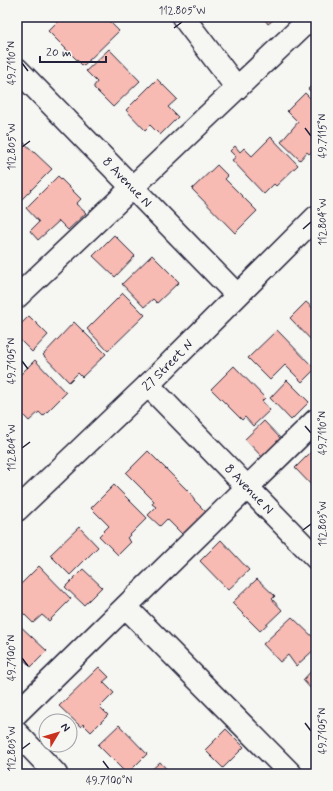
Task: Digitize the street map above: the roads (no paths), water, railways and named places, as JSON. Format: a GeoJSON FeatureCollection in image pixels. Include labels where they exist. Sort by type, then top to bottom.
{"type":"FeatureCollection","features":[{"type":"Feature","properties":{"kind":"street"},"geometry":{"type":"LineString","coordinates":[[183,17],[237,88]]}},
{"type":"Feature","properties":{"kind":"street"},"geometry":{"type":"LineString","coordinates":[[17,298],[312,17]]}},
{"type":"Feature","properties":{"kind":"street","name":"8 Avenue N"},"geometry":{"type":"LineString","coordinates":[[17,70],[237,295]]}},
{"type":"Feature","properties":{"kind":"street","name":"27 Street N"},"geometry":{"type":"LineString","coordinates":[[17,510],[148,385],[316,217]]}},
{"type":"Feature","properties":{"kind":"street","name":"8 Avenue N"},"geometry":{"type":"LineString","coordinates":[[148,385],[316,558]]}},
{"type":"Feature","properties":{"kind":"street"},"geometry":{"type":"LineString","coordinates":[[17,713],[316,420]]}},
{"type":"Feature","properties":{"kind":"street"},"geometry":{"type":"LineString","coordinates":[[126,606],[291,774]]}},
{"type":"Feature","properties":{"kind":"street"},"geometry":{"type":"LineString","coordinates":[[17,734],[56,774]]}}]}
